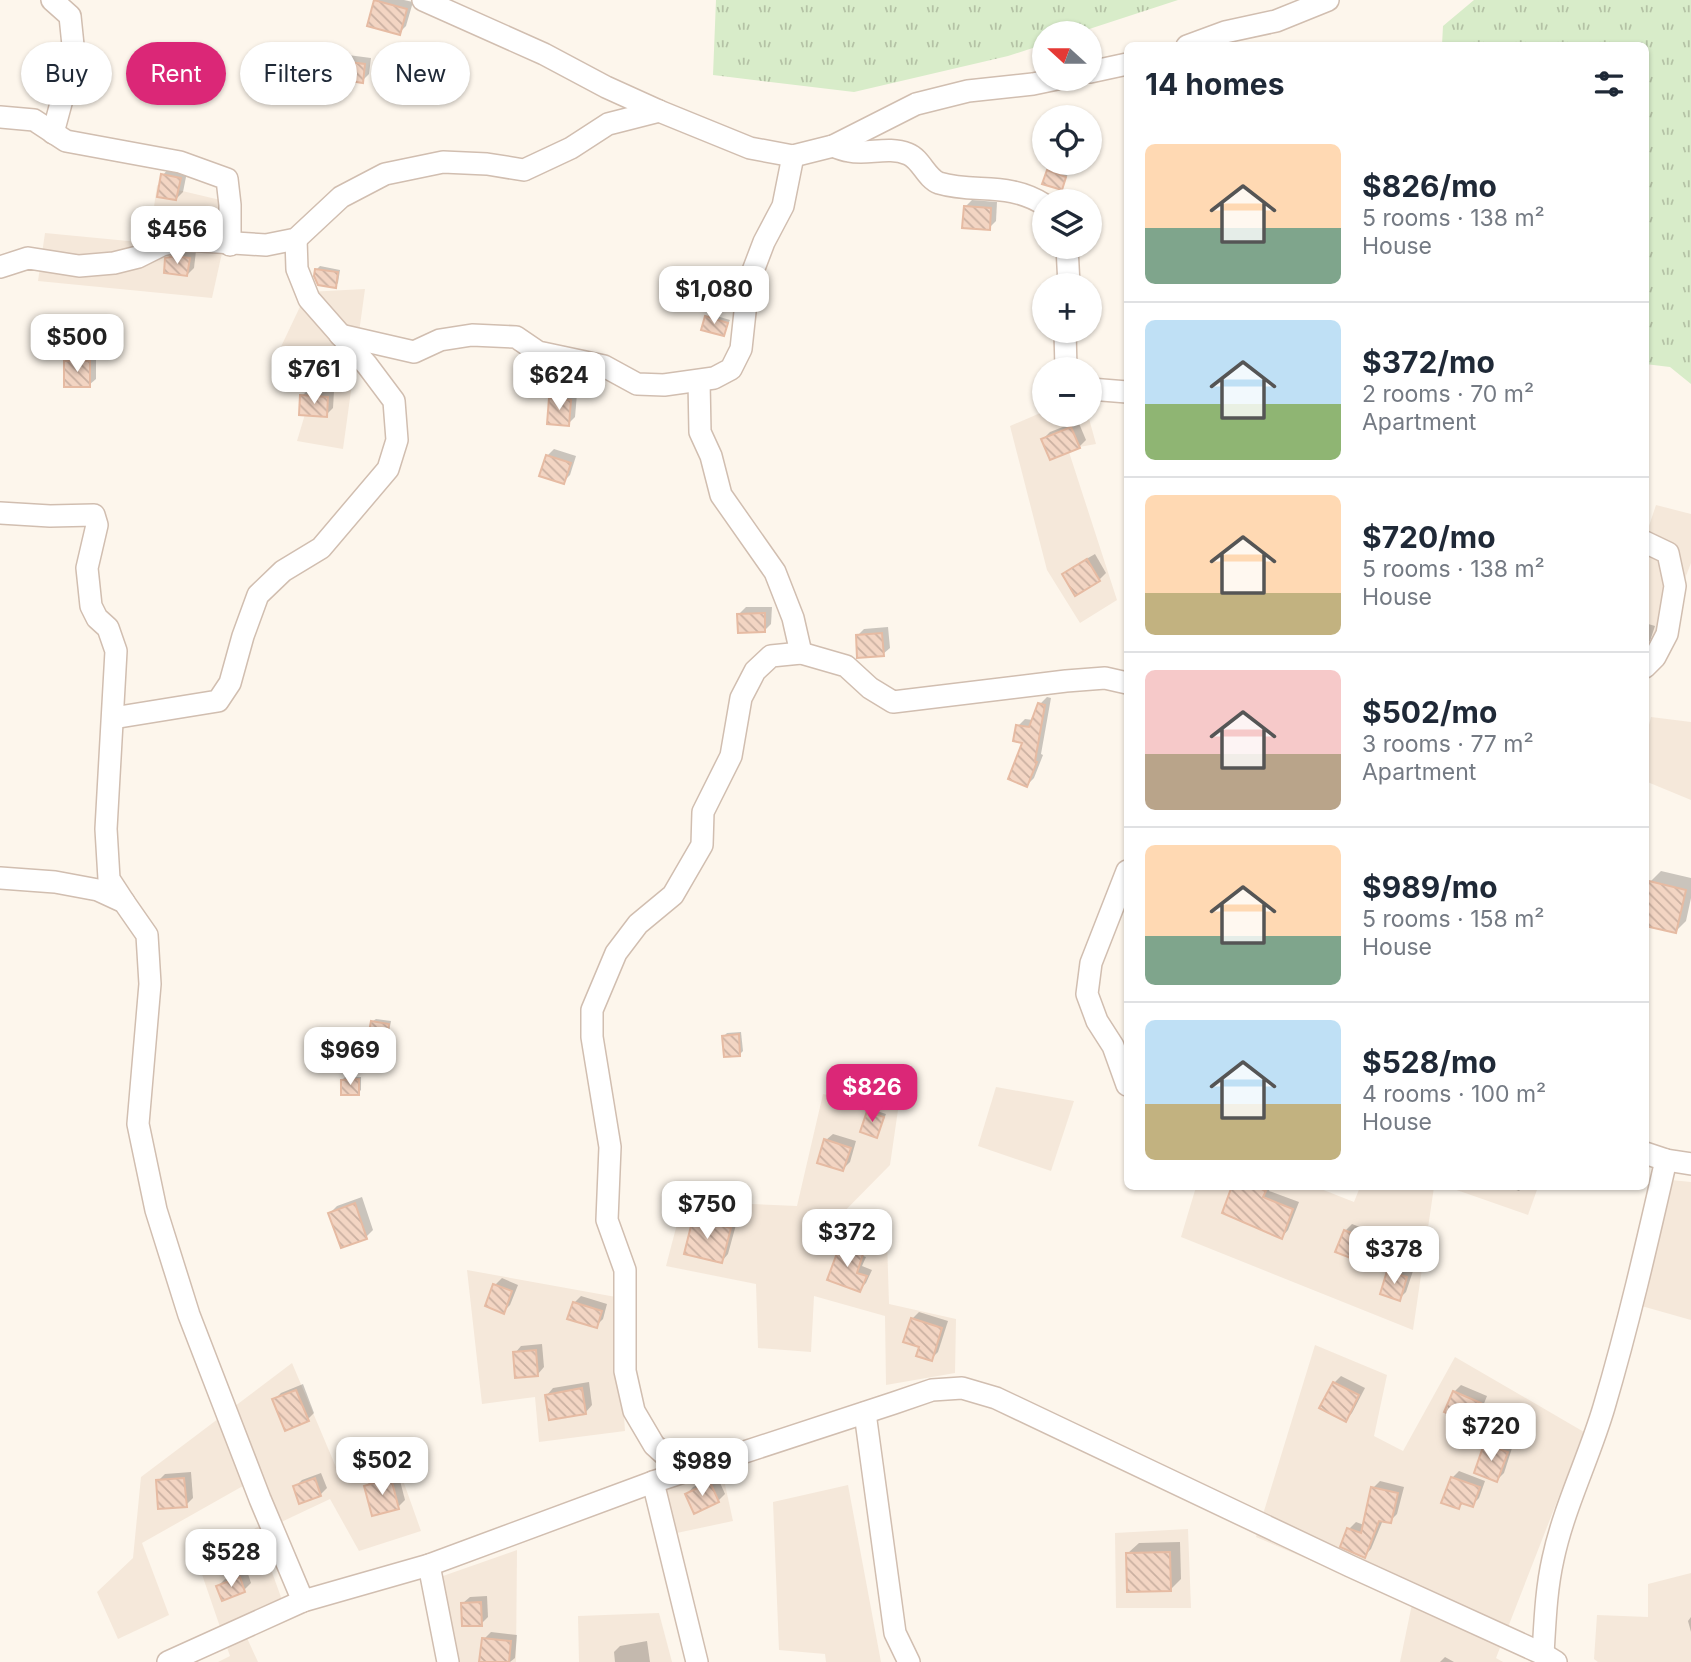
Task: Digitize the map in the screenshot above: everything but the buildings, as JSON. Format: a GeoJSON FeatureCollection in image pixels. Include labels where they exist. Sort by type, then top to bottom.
{"type":"FeatureCollection","features":[{"type":"Feature","properties":{"kind":"street"},"geometry":{"type":"LineString","coordinates":[[52,0],[70,16],[74,55],[53,133]]}},
{"type":"Feature","properties":{"kind":"street"},"geometry":{"type":"LineString","coordinates":[[423,0],[544,54],[659,111],[750,148],[793,156],[833,146],[916,104],[968,91],[1032,84]]}},
{"type":"Feature","properties":{"kind":"street"},"geometry":{"type":"LineString","coordinates":[[1198,42],[1225,32],[1276,21],[1328,0]]}},
{"type":"Feature","properties":{"kind":"street"},"geometry":{"type":"LineString","coordinates":[[1102,69],[1124,65]]}},
{"type":"Feature","properties":{"kind":"street"},"geometry":{"type":"LineString","coordinates":[[0,267],[28,258],[79,266],[114,262],[138,257],[162,246],[186,240],[230,245],[267,245],[296,239],[341,197],[385,174],[443,162],[487,164],[524,170],[571,148],[608,124],[659,111]]}},
{"type":"Feature","properties":{"kind":"street"},"geometry":{"type":"LineString","coordinates":[[0,117],[34,120],[66,141],[180,162],[227,179],[230,245]]}},
{"type":"Feature","properties":{"kind":"street"},"geometry":{"type":"LineString","coordinates":[[833,146],[850,152],[894,150],[912,155],[937,182],[962,187],[999,188],[1032,198]]}},
{"type":"Feature","properties":{"kind":"street"},"geometry":{"type":"LineString","coordinates":[[339,334],[414,352],[440,340],[472,335],[516,337],[538,352],[604,366],[638,384],[664,385],[714,379],[731,369],[741,349],[748,284],[764,242],[783,206],[793,156]]}},
{"type":"Feature","properties":{"kind":"street"},"geometry":{"type":"LineString","coordinates":[[113,718],[218,701],[230,683],[258,595],[284,571],[321,548],[388,469],[397,440],[394,401],[368,365],[309,299],[297,269],[296,239]]}},
{"type":"Feature","properties":{"kind":"street"},"geometry":{"type":"LineString","coordinates":[[699,381],[700,432],[711,456],[721,495],[775,572],[793,618],[801,653]]}},
{"type":"Feature","properties":{"kind":"street"},"geometry":{"type":"LineString","coordinates":[[1102,390],[1124,392]]}},
{"type":"Feature","properties":{"kind":"street"},"geometry":{"type":"LineString","coordinates":[[0,513],[94,515],[97,525],[87,568],[89,593],[91,606],[97,618],[108,628],[116,651],[106,829],[109,879],[147,935],[150,984],[138,1124],[156,1210],[189,1315],[260,1499],[303,1601]]}},
{"type":"Feature","properties":{"kind":"street"},"geometry":{"type":"LineString","coordinates":[[1649,544],[1668,554],[1675,586],[1667,634],[1649,663]]}},
{"type":"Feature","properties":{"kind":"street"},"geometry":{"type":"LineString","coordinates":[[684,1472],[654,1445],[634,1411],[625,1371],[625,1270],[607,1220],[610,1147],[592,1037],[592,1010],[616,953],[638,924],[673,895],[702,845],[703,812],[731,756],[741,698],[755,671],[771,656],[801,653],[846,666],[870,688],[894,702],[1066,681],[1105,678],[1124,682]]}},
{"type":"Feature","properties":{"kind":"street"},"geometry":{"type":"LineString","coordinates":[[0,878],[55,882],[98,890],[124,902]]}},
{"type":"Feature","properties":{"kind":"street"},"geometry":{"type":"LineString","coordinates":[[1124,879],[1091,963],[1087,994],[1097,1021],[1113,1046],[1124,1077]]}},
{"type":"Feature","properties":{"kind":"street"},"geometry":{"type":"LineString","coordinates":[[1649,1154],[1691,1164]]}},
{"type":"Feature","properties":{"kind":"street"},"geometry":{"type":"LineString","coordinates":[[168,1662],[303,1601],[429,1565],[653,1482],[932,1390],[962,1388],[996,1398],[1549,1658],[1545,1613],[1553,1559],[1564,1518],[1603,1410],[1642,1265],[1666,1160]]}},
{"type":"Feature","properties":{"kind":"street"},"geometry":{"type":"LineString","coordinates":[[865,1413],[895,1633],[905,1660],[909,1662]]}},
{"type":"Feature","properties":{"kind":"street"},"geometry":{"type":"LineString","coordinates":[[653,1482],[697,1662]]}},
{"type":"Feature","properties":{"kind":"street"},"geometry":{"type":"LineString","coordinates":[[429,1565],[448,1662]]}},
{"type":"Feature","properties":{"kind":"shaded area"},"geometry":{"type":"Polygon","coordinates":[[[157,185],[233,203],[212,298],[38,281],[45,233],[149,243],[157,185]]]}},
{"type":"Feature","properties":{"kind":"shaded area"},"geometry":{"type":"Polygon","coordinates":[[[365,289],[343,449],[297,441],[320,364],[278,353],[307,292],[365,289]]]}},
{"type":"Feature","properties":{"kind":"shaded area"},"geometry":{"type":"Polygon","coordinates":[[[1032,417],[1032,427],[1091,427],[1096,444],[1068,449],[1117,600],[1080,623],[1047,570],[1010,426],[1032,417]]]}},
{"type":"Feature","properties":{"kind":"shaded area"},"geometry":{"type":"Polygon","coordinates":[[[1656,505],[1691,514],[1691,563],[1649,671],[1649,526],[1656,505]]]}},
{"type":"Feature","properties":{"kind":"shaded area"},"geometry":{"type":"Polygon","coordinates":[[[1651,717],[1691,722],[1691,800],[1649,783],[1651,717]]]}},
{"type":"Feature","properties":{"kind":"shaded area"},"geometry":{"type":"Polygon","coordinates":[[[996,1087],[1074,1101],[1051,1171],[978,1146],[996,1087]]]}},
{"type":"Feature","properties":{"kind":"shaded area"},"geometry":{"type":"Polygon","coordinates":[[[823,1094],[898,1110],[890,1165],[828,1228],[887,1240],[889,1304],[956,1319],[955,1373],[886,1385],[885,1316],[814,1296],[811,1352],[758,1348],[756,1284],[666,1266],[683,1201],[797,1206],[823,1094]]]}},
{"type":"Feature","properties":{"kind":"shaded area"},"geometry":{"type":"Polygon","coordinates":[[[1671,1180],[1691,1182],[1691,1320],[1638,1305],[1671,1180]]]}},
{"type":"Feature","properties":{"kind":"shaded area"},"geometry":{"type":"Polygon","coordinates":[[[1195,1190],[1324,1190],[1354,1202],[1359,1190],[1434,1190],[1413,1330],[1181,1237],[1195,1190]]]}},
{"type":"Feature","properties":{"kind":"shaded area"},"geometry":{"type":"Polygon","coordinates":[[[1457,1190],[1537,1190],[1528,1215],[1457,1190]]]}},
{"type":"Feature","properties":{"kind":"shaded area"},"geometry":{"type":"Polygon","coordinates":[[[467,1270],[616,1297],[625,1431],[539,1442],[535,1397],[482,1404],[467,1270]]]}},
{"type":"Feature","properties":{"kind":"shaded area"},"geometry":{"type":"Polygon","coordinates":[[[1315,1345],[1387,1375],[1374,1436],[1403,1451],[1455,1357],[1584,1432],[1496,1658],[1503,1662],[1400,1662],[1412,1604],[1256,1537],[1315,1345]]]}},
{"type":"Feature","properties":{"kind":"shaded area"},"geometry":{"type":"Polygon","coordinates":[[[292,1363],[341,1479],[394,1455],[421,1531],[359,1551],[330,1499],[258,1533],[287,1614],[242,1627],[258,1662],[218,1662],[230,1656],[196,1557],[264,1524],[250,1482],[142,1543],[169,1615],[118,1639],[97,1592],[133,1558],[141,1477],[292,1363]]]}},
{"type":"Feature","properties":{"kind":"shaded area"},"geometry":{"type":"Polygon","coordinates":[[[722,1471],[733,1521],[672,1534],[666,1486],[722,1471]]]}},
{"type":"Feature","properties":{"kind":"shaded area"},"geometry":{"type":"Polygon","coordinates":[[[848,1485],[881,1662],[826,1662],[825,1654],[779,1650],[773,1502],[848,1485]]]}},
{"type":"Feature","properties":{"kind":"shaded area"},"geometry":{"type":"Polygon","coordinates":[[[1188,1529],[1191,1608],[1116,1608],[1115,1533],[1188,1529]]]}},
{"type":"Feature","properties":{"kind":"shaded area"},"geometry":{"type":"Polygon","coordinates":[[[517,1550],[516,1662],[452,1662],[443,1576],[517,1550]]]}},
{"type":"Feature","properties":{"kind":"shaded area"},"geometry":{"type":"Polygon","coordinates":[[[1691,1573],[1691,1662],[1598,1662],[1594,1659],[1597,1615],[1648,1617],[1648,1584],[1691,1573]]]}},
{"type":"Feature","properties":{"kind":"shaded area"},"geometry":{"type":"Polygon","coordinates":[[[659,1613],[672,1662],[579,1662],[578,1616],[659,1613]]]}},
{"type":"Feature","properties":{"kind":"green space"},"geometry":{"type":"Polygon","coordinates":[[[716,0],[1178,0],[1102,25],[1102,21],[1032,21],[1032,48],[854,92],[713,75],[716,0]]]}},
{"type":"Feature","properties":{"kind":"green space"},"geometry":{"type":"Polygon","coordinates":[[[1474,0],[1691,0],[1691,384],[1670,367],[1649,364],[1649,42],[1442,42],[1443,26],[1474,0]]]}}]}
